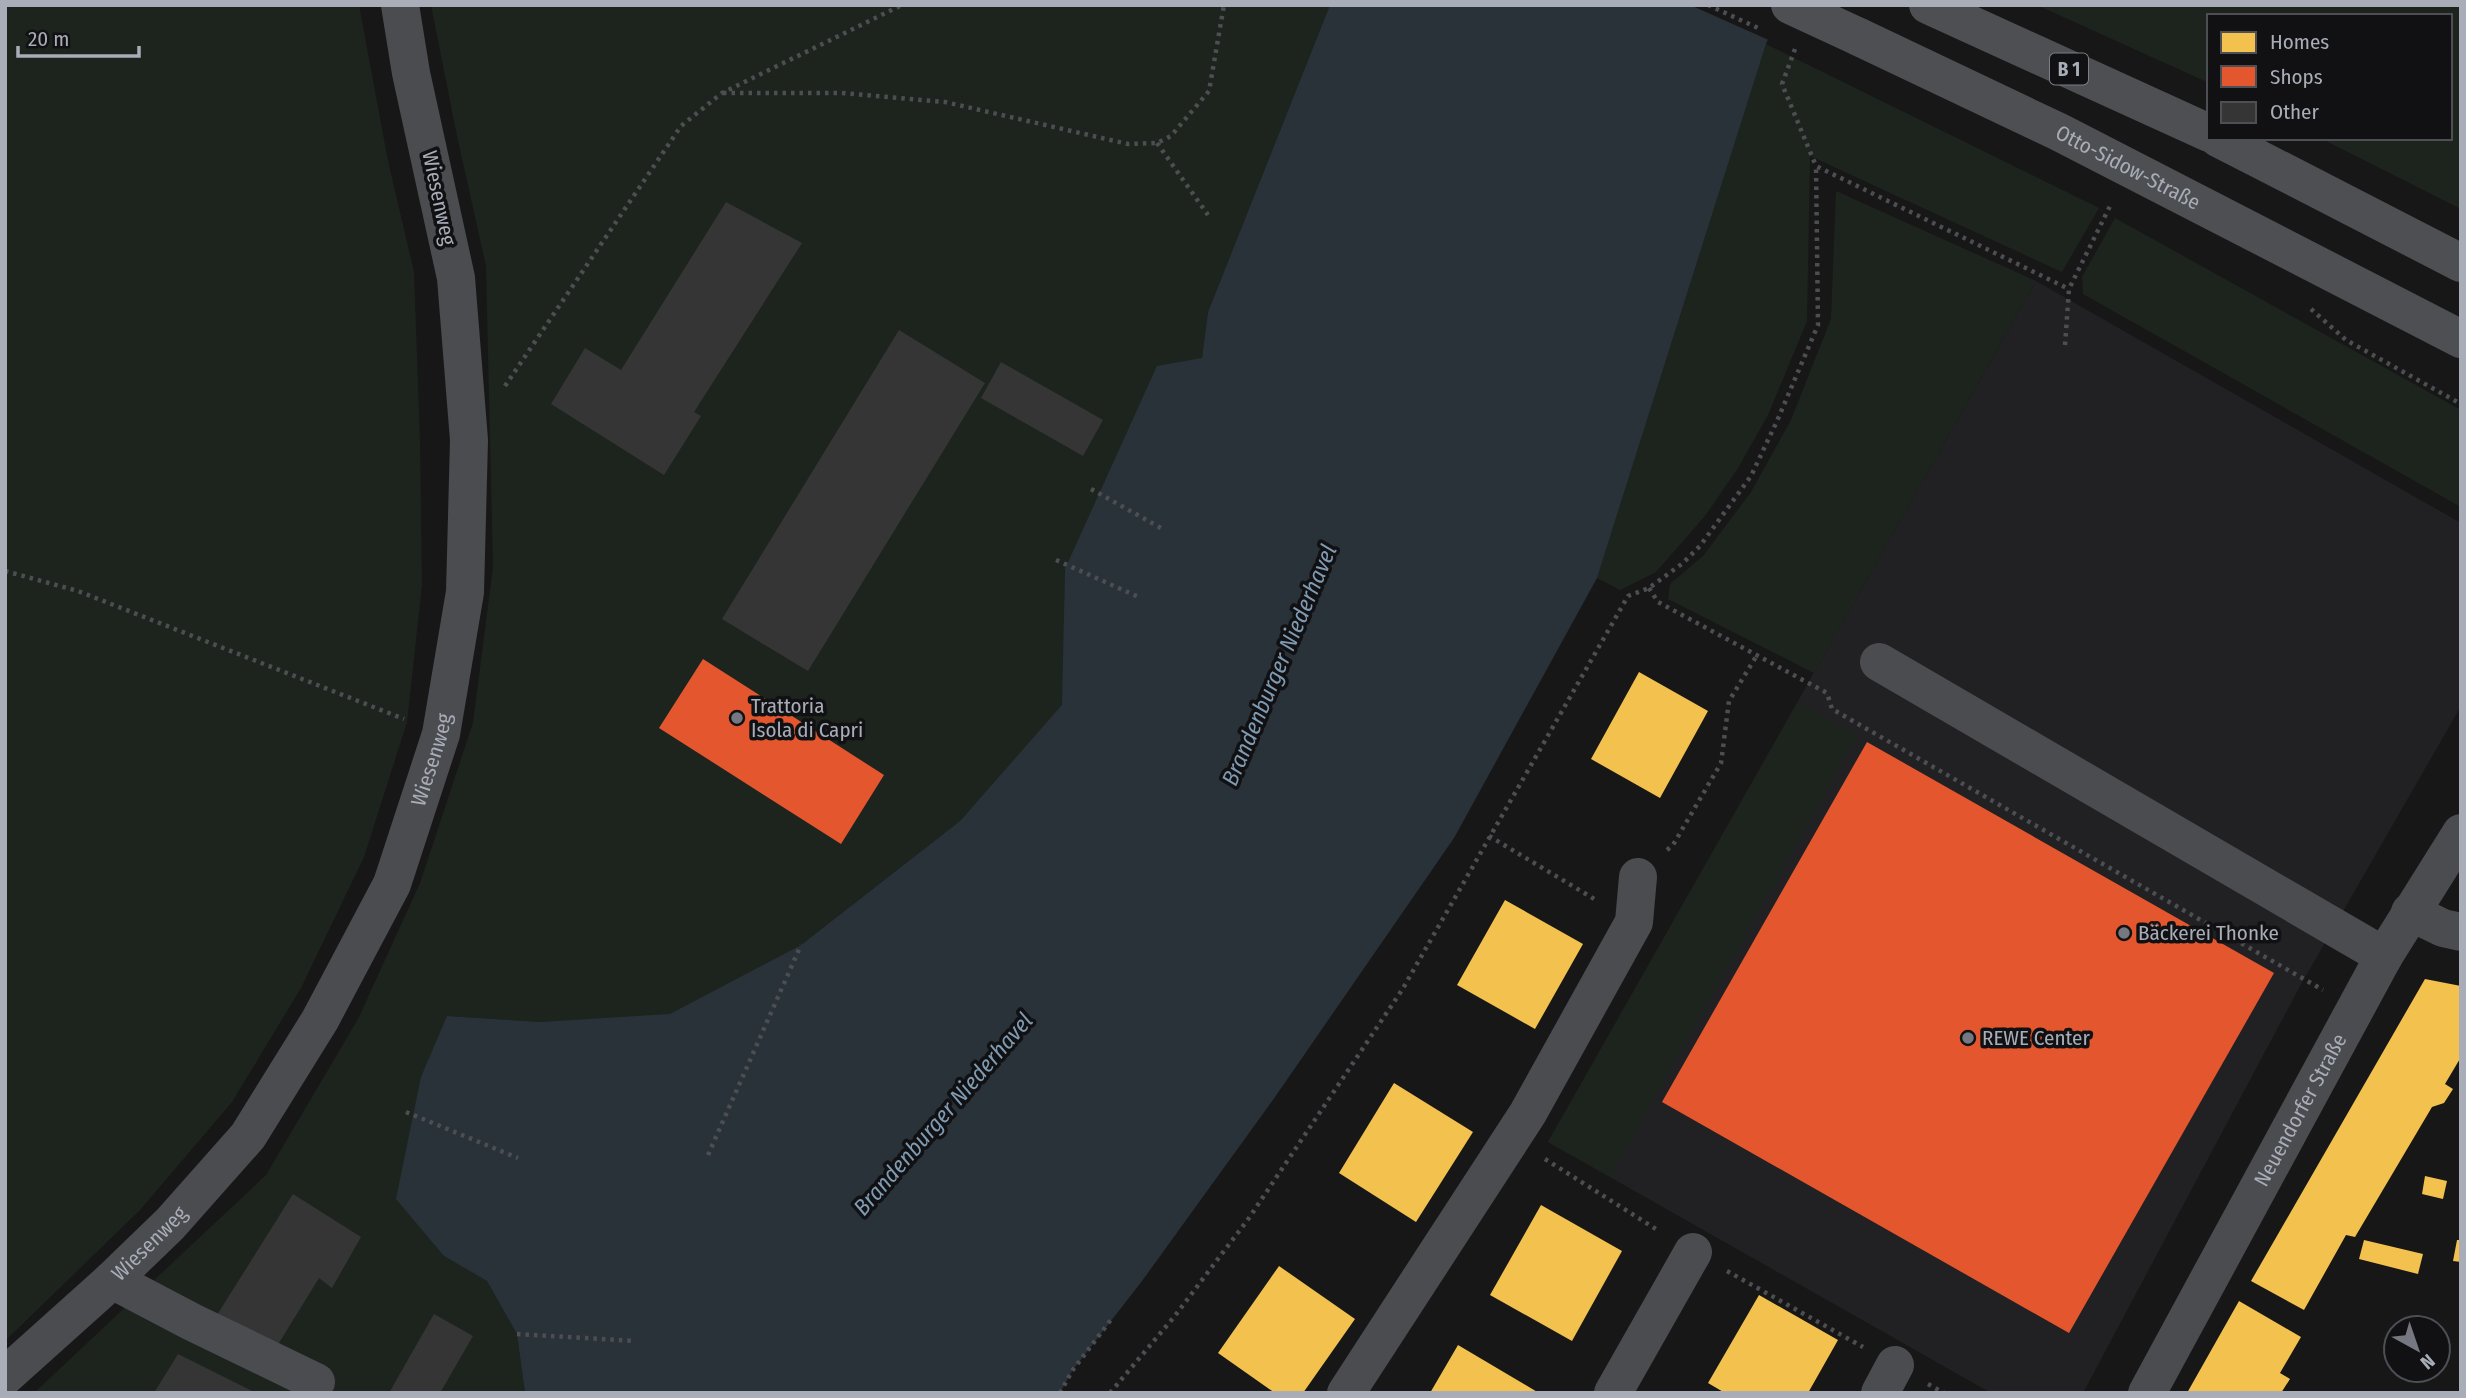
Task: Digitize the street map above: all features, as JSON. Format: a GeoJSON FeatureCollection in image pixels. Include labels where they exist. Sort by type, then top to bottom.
{"type":"FeatureCollection","features":[{"type":"Feature","properties":{"kind":"main road","name":"B 1"},"geometry":{"type":"LineString","coordinates":[[1928,5],[2207,132]]}},
{"type":"Feature","properties":{"kind":"main road","name":"Otto-Sidow-Straße"},"geometry":{"type":"LineString","coordinates":[[1794,22],[1859,37],[2059,132],[2461,339]]}},
{"type":"Feature","properties":{"kind":"main road"},"geometry":{"type":"LineString","coordinates":[[2222,140],[2461,263]]}},
{"type":"Feature","properties":{"kind":"street","name":"Wiesenweg"},"geometry":{"type":"LineString","coordinates":[[5,1376],[170,1224],[248,1136],[320,1020],[392,884],[441,734],[465,592],[469,440],[456,278],[411,73],[400,5]]}},
{"type":"Feature","properties":{"kind":"street"},"geometry":{"type":"LineString","coordinates":[[1879,662],[2384,956]]}},
{"type":"Feature","properties":{"kind":"street","name":"Neuendorfer Straße"},"geometry":{"type":"LineString","coordinates":[[2147,1393],[2384,956],[2461,833]]}},
{"type":"Feature","properties":{"kind":"street"},"geometry":{"type":"LineString","coordinates":[[1346,1393],[1528,1113],[1634,922],[1638,877]]}},
{"type":"Feature","properties":{"kind":"street"},"geometry":{"type":"LineString","coordinates":[[2410,912],[2443,928],[2461,932]]}},
{"type":"Feature","properties":{"kind":"street"},"geometry":{"type":"LineString","coordinates":[[1613,1393],[1693,1252]]}},
{"type":"Feature","properties":{"kind":"street"},"geometry":{"type":"LineString","coordinates":[[112,1280],[192,1322],[316,1381]]}},
{"type":"Feature","properties":{"kind":"path"},"geometry":{"type":"LineString","coordinates":[[469,440],[681,125],[722,93],[902,5]]}},
{"type":"Feature","properties":{"kind":"path"},"geometry":{"type":"LineString","coordinates":[[722,93],[842,93],[945,102],[1128,144],[1157,143],[1171,136],[1209,91],[1224,5]]}},
{"type":"Feature","properties":{"kind":"path"},"geometry":{"type":"LineString","coordinates":[[1110,1393],[1174,1317],[1249,1219],[1402,990],[1628,596],[1649,588],[1683,563],[1700,546],[1751,476],[1818,325],[1816,166],[1782,84],[1794,22]]}},
{"type":"Feature","properties":{"kind":"path"},"geometry":{"type":"LineString","coordinates":[[1157,143],[1208,215]]}},
{"type":"Feature","properties":{"kind":"path"},"geometry":{"type":"LineString","coordinates":[[1816,166],[2069,289]]}},
{"type":"Feature","properties":{"kind":"path"},"geometry":{"type":"LineString","coordinates":[[2098,200],[2122,212]]}},
{"type":"Feature","properties":{"kind":"path"},"geometry":{"type":"LineString","coordinates":[[2064,345],[2069,289],[2110,206]]}},
{"type":"Feature","properties":{"kind":"path"},"geometry":{"type":"LineString","coordinates":[[2303,301],[2346,340],[2461,404]]}},
{"type":"Feature","properties":{"kind":"path"},"geometry":{"type":"LineString","coordinates":[[1091,489],[1161,528]]}},
{"type":"Feature","properties":{"kind":"path"},"geometry":{"type":"LineString","coordinates":[[1056,560],[1141,598]]}},
{"type":"Feature","properties":{"kind":"path"},"geometry":{"type":"LineString","coordinates":[[5,571],[78,591],[441,734]]}},
{"type":"Feature","properties":{"kind":"path"},"geometry":{"type":"LineString","coordinates":[[1649,588],[1658,602],[1827,693],[1832,709],[2328,993]]}},
{"type":"Feature","properties":{"kind":"path"},"geometry":{"type":"LineString","coordinates":[[1638,877],[1673,845],[1721,763],[1729,701],[1757,655]]}},
{"type":"Feature","properties":{"kind":"path"},"geometry":{"type":"LineString","coordinates":[[1489,836],[1634,922]]}},
{"type":"Feature","properties":{"kind":"path"},"geometry":{"type":"LineString","coordinates":[[708,1155],[802,945]]}},
{"type":"Feature","properties":{"kind":"path"},"geometry":{"type":"LineString","coordinates":[[406,1112],[518,1158]]}},
{"type":"Feature","properties":{"kind":"path"},"geometry":{"type":"LineString","coordinates":[[1060,1393],[1072,1371],[1114,1317]]}},
{"type":"Feature","properties":{"kind":"path"},"geometry":{"type":"LineString","coordinates":[[517,1334],[635,1340]]}},
{"type":"Feature","properties":{"kind":"shaded area"},"geometry":{"type":"Polygon","coordinates":[[[5,5],[359,5],[388,161],[414,272],[422,585],[407,722],[364,857],[301,988],[232,1102],[140,1210],[5,1341],[5,5]]]}},
{"type":"Feature","properties":{"kind":"shaded area"},"geometry":{"type":"Polygon","coordinates":[[[431,5],[1330,5],[1208,312],[1202,359],[1065,569],[1063,705],[960,821],[801,945],[670,1015],[540,1022],[447,1016],[444,1256],[487,1281],[517,1334],[525,1393],[34,1393],[266,1175],[358,1019],[420,883],[473,723],[493,567],[486,266],[431,5]]]}},
{"type":"Feature","properties":{"kind":"shaded area"},"geometry":{"type":"Polygon","coordinates":[[[2037,5],[2461,5],[2461,209],[2324,140],[2452,140],[2452,14],[2207,14],[2207,82],[2037,5]]]}},
{"type":"Feature","properties":{"kind":"shaded area"},"geometry":{"type":"Polygon","coordinates":[[[1766,44],[2099,208],[2062,272],[1810,156],[1807,321],[1768,415],[1738,468],[1705,516],[1656,572],[1620,590],[1597,578],[1766,44]]]}},
{"type":"Feature","properties":{"kind":"shaded area"},"geometry":{"type":"Polygon","coordinates":[[[1836,191],[2036,281],[1814,673],[1668,599],[1670,584],[1703,556],[1751,492],[1791,420],[1831,319],[1836,191]]]}},
{"type":"Feature","properties":{"kind":"shaded area"},"geometry":{"type":"Polygon","coordinates":[[[2115,218],[2461,410],[2461,507],[2083,294],[2082,277],[2115,218]]]}},
{"type":"Feature","properties":{"kind":"shaded area"},"geometry":{"type":"Polygon","coordinates":[[[2036,281],[2461,523],[2461,706],[2299,988],[2083,1393],[1991,1393],[1548,1142],[2036,281]]]}},
{"type":"Feature","properties":{"kind":"shaded area"},"geometry":{"type":"Polygon","coordinates":[[[1798,702],[1857,736],[1610,1177],[1548,1142],[1798,702]]]}},
{"type":"Feature","properties":{"kind":"water","name":"Brandenburger Niederhavel"},"geometry":{"type":"Polygon","coordinates":[[[1330,5],[1782,5],[1766,44],[1597,578],[1454,838],[1275,1097],[1142,1281],[1072,1371],[1060,1393],[525,1393],[517,1334],[487,1281],[444,1256],[396,1199],[421,1077],[447,1016],[540,1022],[670,1014],[801,945],[960,821],[1062,705],[1065,569],[1157,366],[1202,358],[1208,312],[1330,5]]]}},
{"type":"Feature","properties":{"kind":"pier"},"geometry":{"type":"Polygon","coordinates":[[[1690,5],[1785,5],[1771,41],[1690,5]]]}},
{"type":"Feature","properties":{"kind":"building: Homes"},"geometry":{"type":"Polygon","coordinates":[[[1639,672],[1708,711],[1660,798],[1591,759],[1639,672]]]}},
{"type":"Feature","properties":{"kind":"building: Homes"},"geometry":{"type":"Polygon","coordinates":[[[1505,900],[1583,944],[1535,1029],[1457,985],[1505,900]]]}},
{"type":"Feature","properties":{"kind":"building: Homes"},"geometry":{"type":"Polygon","coordinates":[[[2425,979],[2461,986],[2461,1057],[2445,1084],[2453,1089],[2444,1103],[2432,1107],[2355,1237],[2346,1235],[2304,1310],[2251,1281],[2425,979]]]}},
{"type":"Feature","properties":{"kind":"building: Homes"},"geometry":{"type":"Polygon","coordinates":[[[1394,1083],[1473,1132],[1416,1222],[1339,1173],[1394,1083]]]}},
{"type":"Feature","properties":{"kind":"building: Homes"},"geometry":{"type":"Polygon","coordinates":[[[2425,1176],[2447,1181],[2443,1199],[2422,1194],[2425,1176]]]}},
{"type":"Feature","properties":{"kind":"building: Homes"},"geometry":{"type":"Polygon","coordinates":[[[1541,1205],[1622,1251],[1572,1341],[1490,1295],[1541,1205]]]}},
{"type":"Feature","properties":{"kind":"building: Homes"},"geometry":{"type":"Polygon","coordinates":[[[2364,1240],[2423,1254],[2418,1274],[2359,1259],[2364,1240]]]}},
{"type":"Feature","properties":{"kind":"building: Homes"},"geometry":{"type":"Polygon","coordinates":[[[2457,1240],[2461,1240],[2461,1262],[2453,1261],[2457,1240]]]}},
{"type":"Feature","properties":{"kind":"building: Homes"},"geometry":{"type":"Polygon","coordinates":[[[1279,1266],[1355,1319],[1303,1393],[1275,1393],[1218,1353],[1279,1266]]]}},
{"type":"Feature","properties":{"kind":"building: Homes"},"geometry":{"type":"Polygon","coordinates":[[[1759,1295],[1838,1340],[1808,1393],[1725,1393],[1708,1383],[1759,1295]]]}},
{"type":"Feature","properties":{"kind":"building: Homes"},"geometry":{"type":"Polygon","coordinates":[[[2239,1301],[2301,1337],[2280,1373],[2290,1379],[2281,1393],[2187,1393],[2239,1301]]]}},
{"type":"Feature","properties":{"kind":"building: Homes"},"geometry":{"type":"Polygon","coordinates":[[[1458,1345],[1539,1393],[1430,1393],[1458,1345]]]}},
{"type":"Feature","properties":{"kind":"building: Shops"},"geometry":{"type":"Polygon","coordinates":[[[703,659],[884,775],[841,844],[659,728],[703,659]]]}},
{"type":"Feature","properties":{"kind":"building: Shops","name":"REWE Center"},"geometry":{"type":"Polygon","coordinates":[[[1867,742],[2274,973],[2069,1333],[1662,1102],[1867,742]]]}},
{"type":"Feature","properties":{"kind":"building: Other"},"geometry":{"type":"Polygon","coordinates":[[[726,202],[802,243],[694,412],[701,416],[664,475],[551,404],[585,348],[621,370],[726,202]]]}},
{"type":"Feature","properties":{"kind":"building: Other"},"geometry":{"type":"Polygon","coordinates":[[[899,330],[985,383],[808,671],[722,619],[899,330]]]}},
{"type":"Feature","properties":{"kind":"building: Other"},"geometry":{"type":"Polygon","coordinates":[[[1001,362],[1103,420],[1083,456],[981,398],[1001,362]]]}},
{"type":"Feature","properties":{"kind":"building: Other"},"geometry":{"type":"Polygon","coordinates":[[[293,1194],[361,1237],[332,1288],[319,1278],[274,1351],[217,1315],[293,1194]]]}},
{"type":"Feature","properties":{"kind":"building: Other"},"geometry":{"type":"Polygon","coordinates":[[[434,1314],[473,1336],[440,1393],[389,1393],[434,1314]]]}},
{"type":"Feature","properties":{"kind":"building: Other"},"geometry":{"type":"Polygon","coordinates":[[[178,1354],[256,1393],[154,1393],[178,1354]]]}},
{"type":"Feature","properties":{"kind":"place","name":"Trattoria Isola di Capri"},"geometry":{"type":"Point","coordinates":[737,718]}},
{"type":"Feature","properties":{"kind":"place","name":"Bäckerei Thonke"},"geometry":{"type":"Point","coordinates":[2124,933]}},
{"type":"Feature","properties":{"kind":"place","name":"REWE Center"},"geometry":{"type":"Point","coordinates":[1968,1038]}}]}
